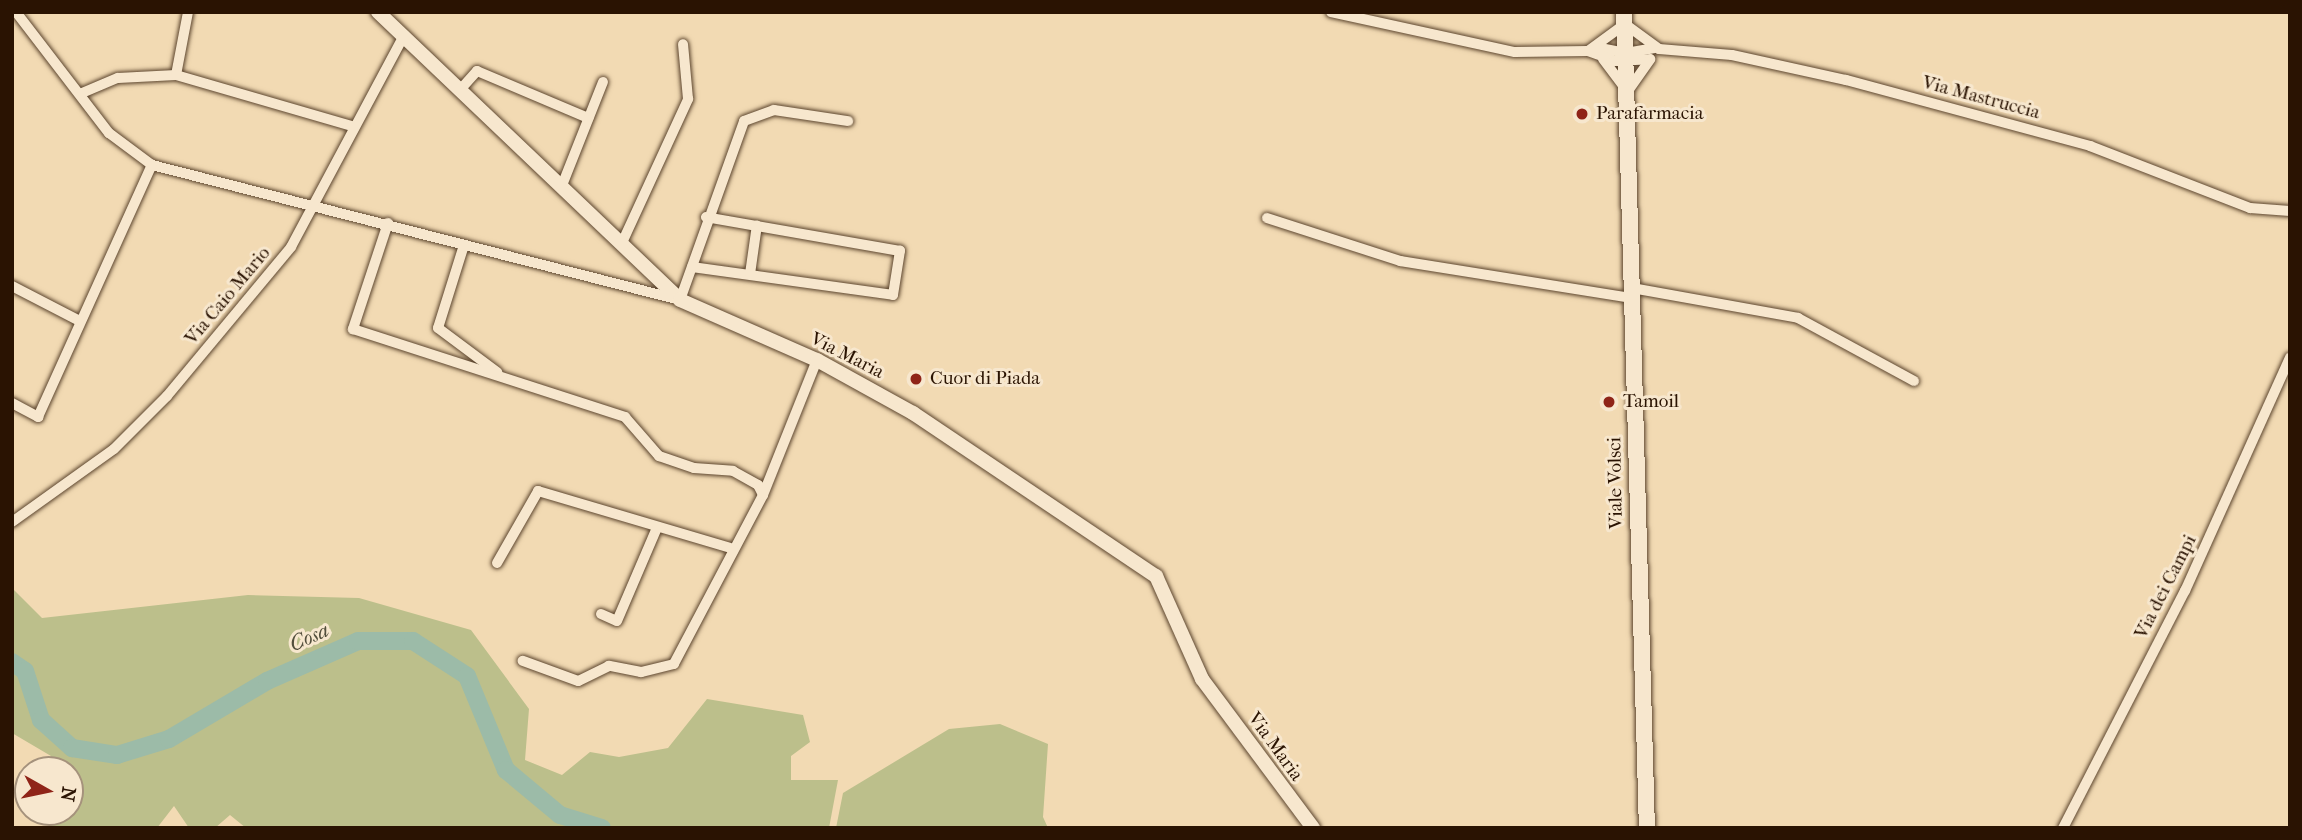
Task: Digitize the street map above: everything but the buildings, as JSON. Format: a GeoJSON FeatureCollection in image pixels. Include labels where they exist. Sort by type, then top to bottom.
{"type":"FeatureCollection","features":[{"type":"Feature","properties":{"kind":"main road","name":"Viale Volsci"},"geometry":{"type":"LineString","coordinates":[[1625,18],[1647,828]]}},
{"type":"Feature","properties":{"kind":"street"},"geometry":{"type":"LineString","coordinates":[[16,12],[82,93],[109,133],[152,165],[388,223],[680,300],[706,217],[751,114],[774,110],[848,121]]}},
{"type":"Feature","properties":{"kind":"street"},"geometry":{"type":"LineString","coordinates":[[176,75],[188,12]]}},
{"type":"Feature","properties":{"kind":"street","name":"Via Maria"},"geometry":{"type":"LineString","coordinates":[[378,12],[680,300],[817,360],[953,438],[1156,576],[1202,679],[1313,828]]}},
{"type":"Feature","properties":{"kind":"street"},"geometry":{"type":"LineString","coordinates":[[1331,12],[1499,51],[1596,53],[1650,59],[1669,52]]}},
{"type":"Feature","properties":{"kind":"street"},"geometry":{"type":"LineString","coordinates":[[1596,53],[1625,18],[1655,48]]}},
{"type":"Feature","properties":{"kind":"street","name":"Via Caio Mario"},"geometry":{"type":"LineString","coordinates":[[12,522],[114,449],[167,397],[291,247],[315,207],[352,126],[403,37]]}},
{"type":"Feature","properties":{"kind":"street"},"geometry":{"type":"LineString","coordinates":[[621,245],[688,99],[683,44]]}},
{"type":"Feature","properties":{"kind":"street"},"geometry":{"type":"LineString","coordinates":[[1626,55],[1655,48]]}},
{"type":"Feature","properties":{"kind":"street","name":"Via Mastruccia"},"geometry":{"type":"LineString","coordinates":[[1655,48],[1669,52],[1732,55],[1899,94],[2090,146],[2249,208],[2290,211]]}},
{"type":"Feature","properties":{"kind":"street"},"geometry":{"type":"LineString","coordinates":[[1596,53],[1628,94],[1650,59]]}},
{"type":"Feature","properties":{"kind":"street"},"geometry":{"type":"LineString","coordinates":[[460,91],[477,71],[588,118]]}},
{"type":"Feature","properties":{"kind":"street"},"geometry":{"type":"LineString","coordinates":[[82,93],[118,78],[176,75],[352,126]]}},
{"type":"Feature","properties":{"kind":"street"},"geometry":{"type":"LineString","coordinates":[[561,188],[603,82]]}},
{"type":"Feature","properties":{"kind":"street"},"geometry":{"type":"LineString","coordinates":[[12,403],[38,416],[78,320],[152,165]]}},
{"type":"Feature","properties":{"kind":"street"},"geometry":{"type":"LineString","coordinates":[[692,267],[893,295],[900,251],[706,217]]}},
{"type":"Feature","properties":{"kind":"street"},"geometry":{"type":"LineString","coordinates":[[1268,218],[1400,261],[1798,318],[1914,381]]}},
{"type":"Feature","properties":{"kind":"street"},"geometry":{"type":"LineString","coordinates":[[388,223],[353,329],[625,417],[659,456],[694,468],[733,471],[758,485],[762,495]]}},
{"type":"Feature","properties":{"kind":"street"},"geometry":{"type":"LineString","coordinates":[[750,274],[757,225]]}},
{"type":"Feature","properties":{"kind":"street"},"geometry":{"type":"LineString","coordinates":[[464,245],[438,328],[505,378]]}},
{"type":"Feature","properties":{"kind":"street"},"geometry":{"type":"LineString","coordinates":[[12,286],[78,320]]}},
{"type":"Feature","properties":{"kind":"street","name":"Via dei Campi"},"geometry":{"type":"LineString","coordinates":[[2063,828],[2185,591],[2290,357]]}},
{"type":"Feature","properties":{"kind":"street"},"geometry":{"type":"LineString","coordinates":[[523,661],[578,681],[609,666],[641,672],[674,664],[730,548],[762,495],[817,360]]}},
{"type":"Feature","properties":{"kind":"street"},"geometry":{"type":"LineString","coordinates":[[497,563],[538,491],[656,530],[730,548]]}},
{"type":"Feature","properties":{"kind":"street"},"geometry":{"type":"LineString","coordinates":[[601,614],[617,621],[656,530]]}},
{"type":"Feature","properties":{"kind":"green space"},"geometry":{"type":"Polygon","coordinates":[[[12,588],[42,618],[248,595],[359,598],[471,630],[529,709],[525,760],[562,775],[590,752],[619,757],[668,748],[707,699],[803,715],[810,742],[791,756],[791,780],[838,780],[829,828],[246,828],[230,815],[215,828],[189,828],[174,806],[157,828],[52,828],[49,826],[84,826],[84,756],[51,756],[12,733],[12,588]]]}},
{"type":"Feature","properties":{"kind":"green space"},"geometry":{"type":"Polygon","coordinates":[[[1000,724],[1048,744],[1043,817],[1048,828],[836,828],[843,793],[949,729],[1000,724]]]}},
{"type":"Feature","properties":{"kind":"waterway","name":"Cosa"},"geometry":{"type":"LineString","coordinates":[[12,662],[25,671],[41,720],[72,748],[117,755],[169,739],[267,681],[358,641],[413,641],[467,676],[506,770],[560,815],[602,828]]}},
{"type":"Feature","properties":{"kind":"place","name":"Parafarmacia"},"geometry":{"type":"Point","coordinates":[1582,114]}},
{"type":"Feature","properties":{"kind":"place","name":"Cuor di Piada"},"geometry":{"type":"Point","coordinates":[916,379]}},
{"type":"Feature","properties":{"kind":"place","name":"Tamoil"},"geometry":{"type":"Point","coordinates":[1609,402]}}]}
